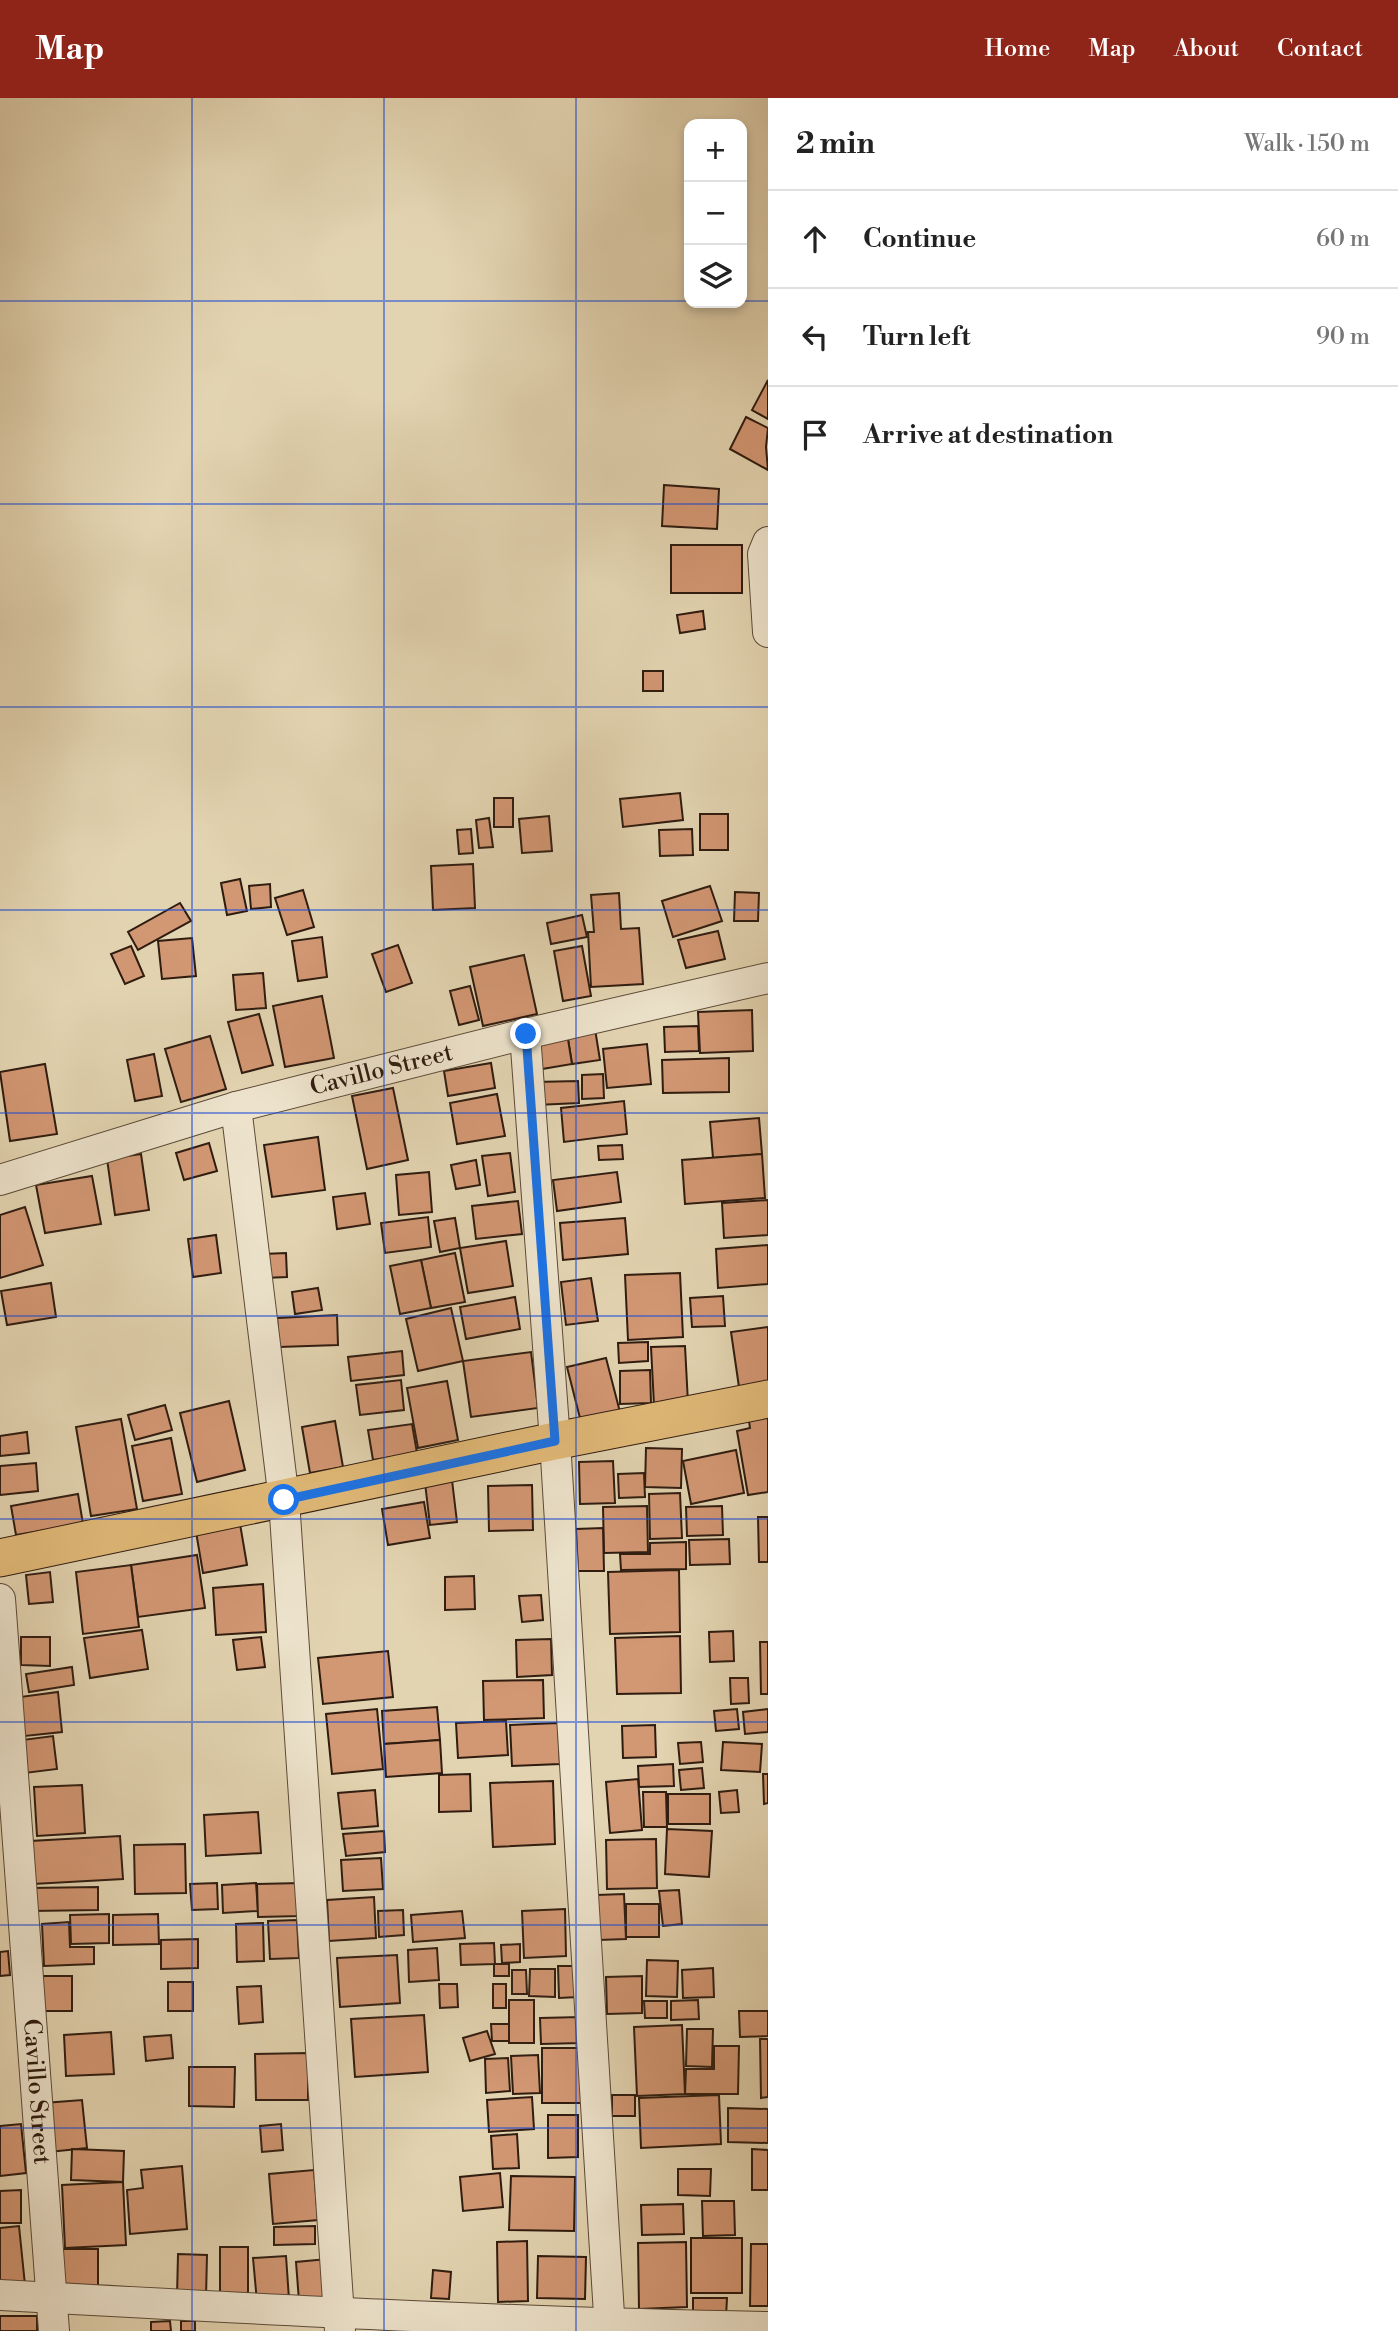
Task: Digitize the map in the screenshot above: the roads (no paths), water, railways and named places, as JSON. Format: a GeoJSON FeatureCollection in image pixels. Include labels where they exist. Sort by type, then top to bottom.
{"type":"FeatureCollection","features":[{"type":"Feature","properties":{"kind":"main road"},"geometry":{"type":"LineString","coordinates":[[0,1558],[768,1399]]}},
{"type":"Feature","properties":{"kind":"street"},"geometry":{"type":"LineString","coordinates":[[768,542],[763,554],[768,632]]}},
{"type":"Feature","properties":{"kind":"street","name":"Cavillo Street"},"geometry":{"type":"LineString","coordinates":[[0,1180],[236,1107],[526,1034],[768,978]]}},
{"type":"Feature","properties":{"kind":"street"},"geometry":{"type":"LineString","coordinates":[[526,1034],[555,1441],[610,2328]]}},
{"type":"Feature","properties":{"kind":"street"},"geometry":{"type":"LineString","coordinates":[[236,1107],[284,1500],[340,2322]]}},
{"type":"Feature","properties":{"kind":"street","name":"Cavillo Street"},"geometry":{"type":"LineString","coordinates":[[0,1600],[54,2331]]}},
{"type":"Feature","properties":{"kind":"street"},"geometry":{"type":"LineString","coordinates":[[0,2295],[340,2322],[610,2328],[768,2327]]}}]}
